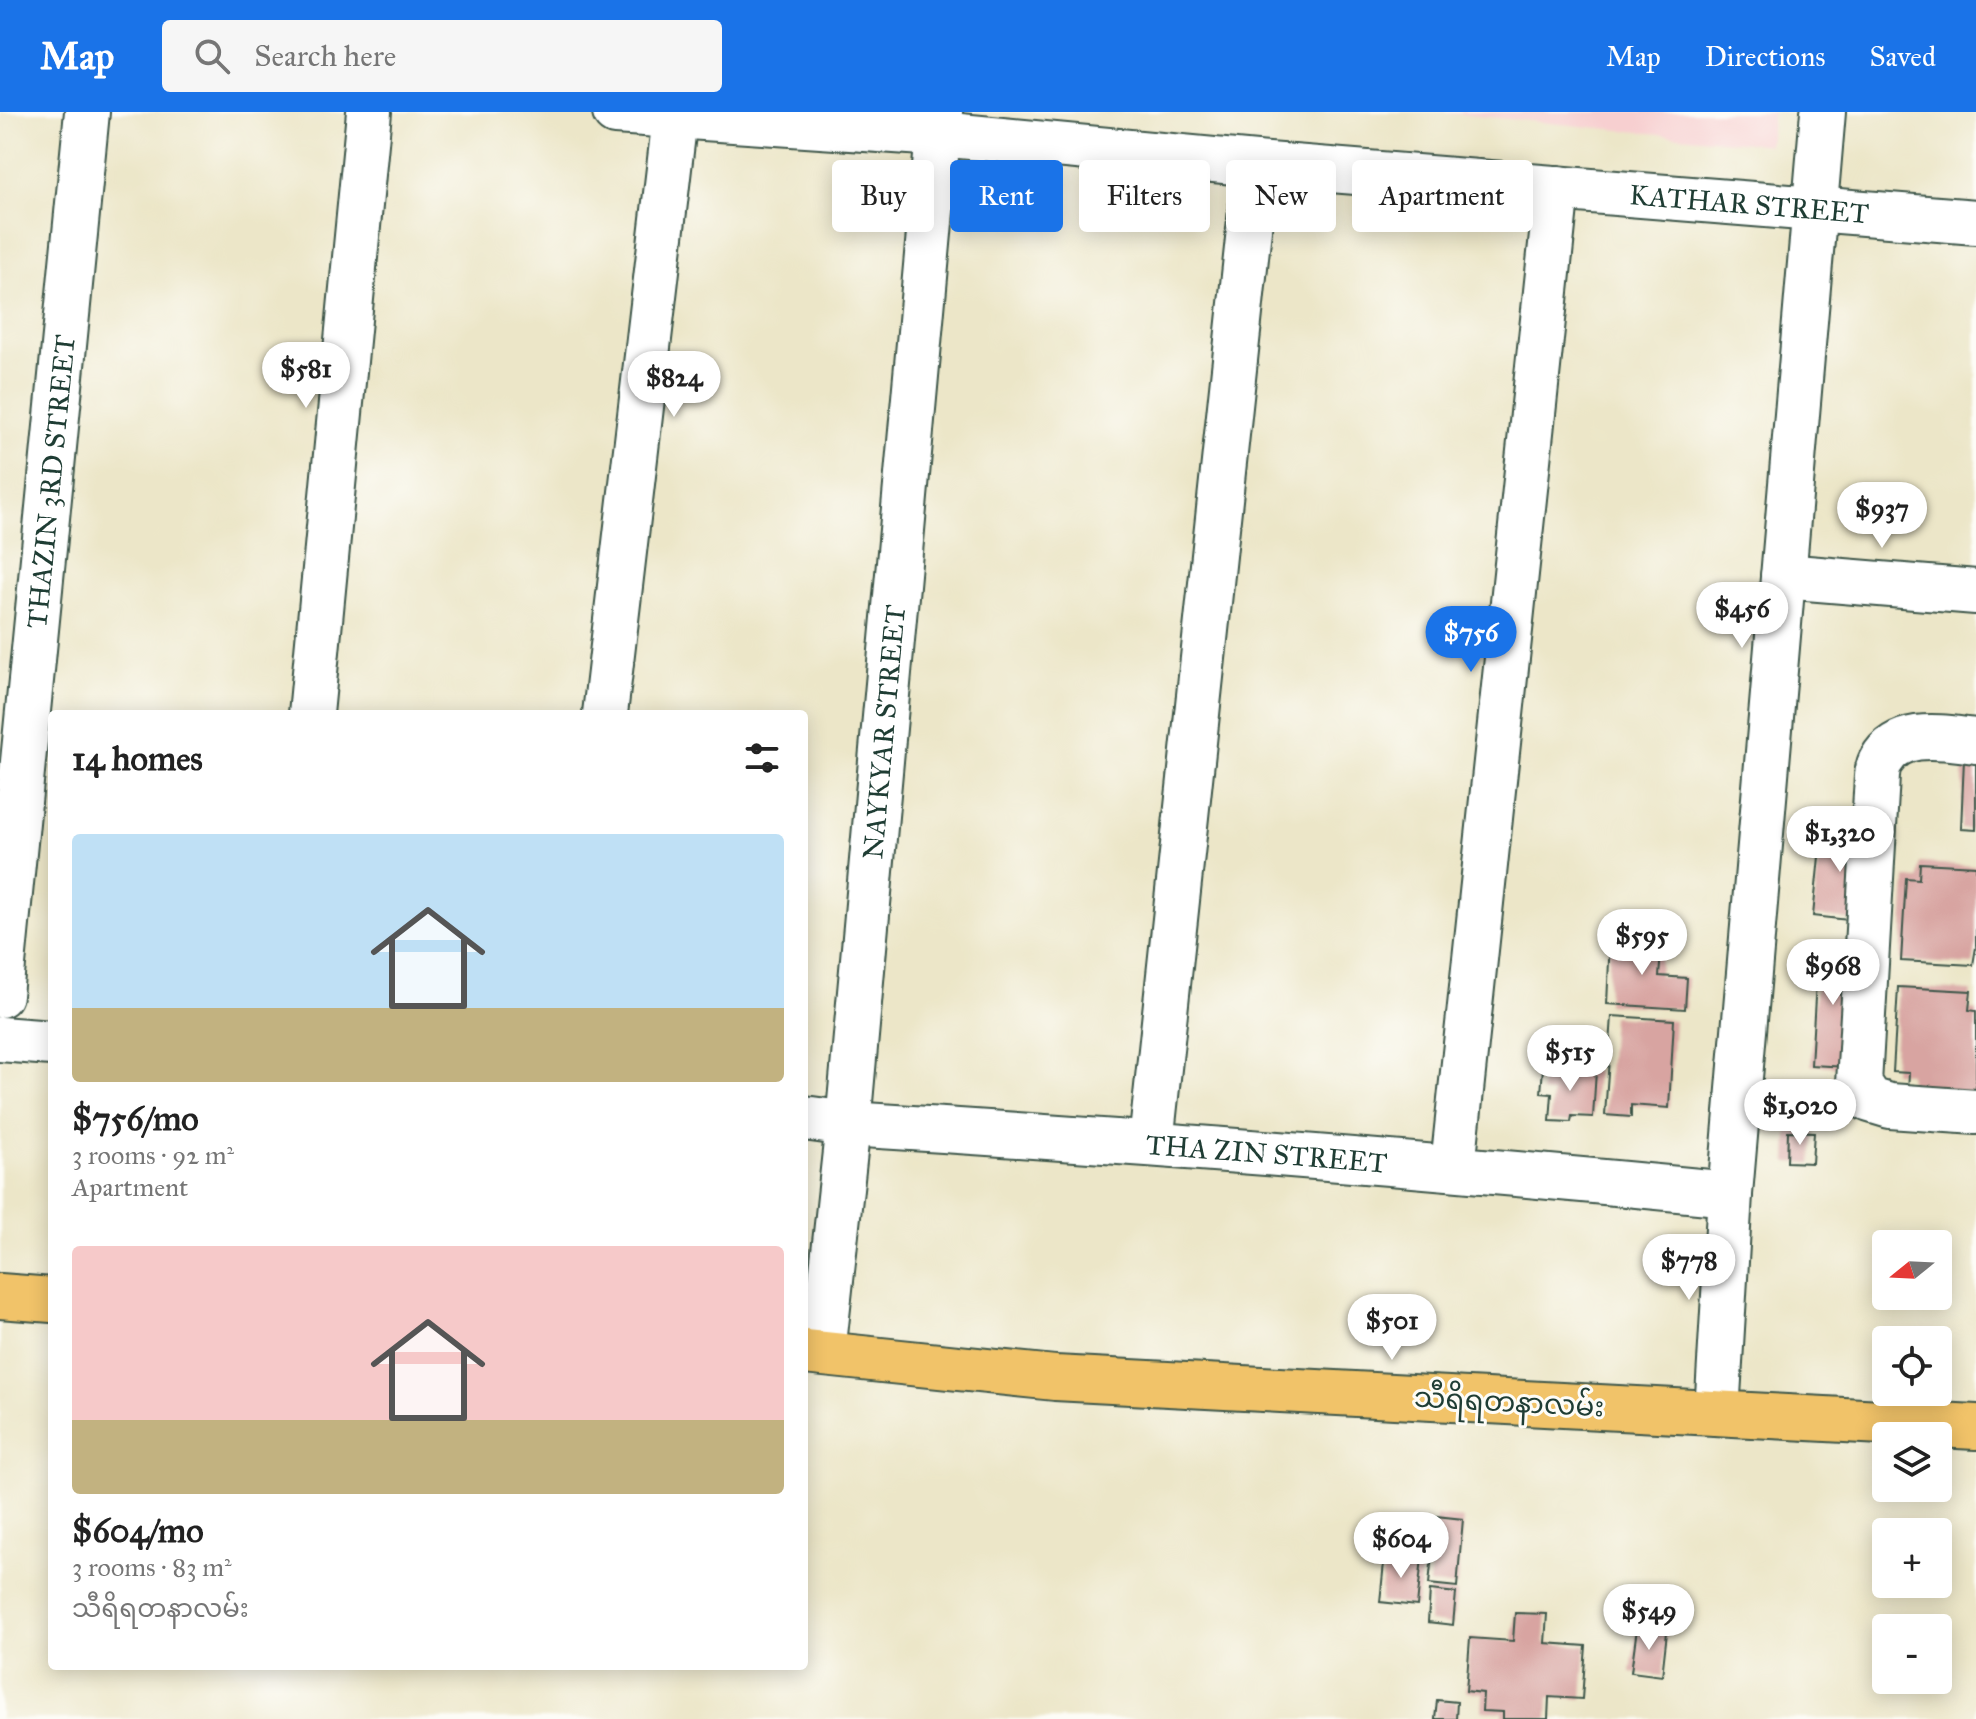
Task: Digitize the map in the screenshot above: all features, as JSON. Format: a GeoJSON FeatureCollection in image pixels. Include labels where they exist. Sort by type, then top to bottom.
{"type":"FeatureCollection","features":[{"type":"Feature","properties":{"kind":"main road"},"geometry":{"type":"LineString","coordinates":[[0,1296],[48,1300]]}},
{"type":"Feature","properties":{"kind":"main road","name":"သီရိရတနာလမ်း"},"geometry":{"type":"LineString","coordinates":[[814,1353],[1055,1378],[1976,1427]]}},
{"type":"Feature","properties":{"kind":"street","name":"THAZIN 3RD STREET"},"geometry":{"type":"LineString","coordinates":[[0,995],[87,112]]}},
{"type":"Feature","properties":{"kind":"street"},"geometry":{"type":"LineString","coordinates":[[311,710],[369,112]]}},
{"type":"Feature","properties":{"kind":"street","name":"KATHAR STREET"},"geometry":{"type":"LineString","coordinates":[[615,112],[675,117],[939,123],[1226,160]]}},
{"type":"Feature","properties":{"kind":"street"},"geometry":{"type":"LineString","coordinates":[[1717,1413],[1730,1194],[1823,112]]}},
{"type":"Feature","properties":{"kind":"street"},"geometry":{"type":"LineString","coordinates":[[605,710],[675,117]]}},
{"type":"Feature","properties":{"kind":"street","name":"NAYKYAR STREET"},"geometry":{"type":"LineString","coordinates":[[814,1353],[848,1124],[939,123]]}},
{"type":"Feature","properties":{"kind":"street","name":"KATHAR STREET"},"geometry":{"type":"LineString","coordinates":[[1336,170],[1976,222]]}},
{"type":"Feature","properties":{"kind":"street"},"geometry":{"type":"LineString","coordinates":[[1453,1166],[1557,188]]}},
{"type":"Feature","properties":{"kind":"street"},"geometry":{"type":"LineString","coordinates":[[1151,1143],[1249,232]]}},
{"type":"Feature","properties":{"kind":"street"},"geometry":{"type":"LineString","coordinates":[[1783,576],[1976,592]]}},
{"type":"Feature","properties":{"kind":"street"},"geometry":{"type":"LineString","coordinates":[[1976,741],[1918,736],[1893,748],[1880,762],[1859,1083],[1870,1100],[1890,1106],[1976,1112]]}},
{"type":"Feature","properties":{"kind":"street"},"geometry":{"type":"LineString","coordinates":[[0,1039],[48,1043]]}},
{"type":"Feature","properties":{"kind":"street","name":"THA ZIN STREET"},"geometry":{"type":"LineString","coordinates":[[808,1119],[848,1124],[1453,1166],[1730,1194]]}},
{"type":"Feature","properties":{"kind":"shaded area"},"geometry":{"type":"Polygon","coordinates":[[[1439,112],[1773,112],[1769,145],[1439,112]]]}},
{"type":"Feature","properties":{"kind":"building"},"geometry":{"type":"Polygon","coordinates":[[[1964,759],[1976,759],[1976,830],[1961,829],[1964,759]]]}},
{"type":"Feature","properties":{"kind":"building"},"geometry":{"type":"Polygon","coordinates":[[[1822,827],[1866,831],[1857,921],[1813,916],[1822,827]]]}},
{"type":"Feature","properties":{"kind":"building"},"geometry":{"type":"Polygon","coordinates":[[[1920,863],[1976,866],[1976,947],[1973,965],[1901,961],[1906,878],[1919,879],[1920,863]]]}},
{"type":"Feature","properties":{"kind":"building"},"geometry":{"type":"Polygon","coordinates":[[[1610,939],[1662,942],[1659,976],[1687,978],[1685,1009],[1607,1004],[1610,939]]]}},
{"type":"Feature","properties":{"kind":"building"},"geometry":{"type":"Polygon","coordinates":[[[1818,947],[1855,949],[1848,1067],[1811,1065],[1818,947]]]}},
{"type":"Feature","properties":{"kind":"building"},"geometry":{"type":"Polygon","coordinates":[[[1898,987],[1971,991],[1969,1010],[1976,1011],[1976,1095],[1908,1091],[1909,1073],[1893,1072],[1898,987]]]}},
{"type":"Feature","properties":{"kind":"building"},"geometry":{"type":"Polygon","coordinates":[[[1612,1016],[1674,1020],[1669,1108],[1631,1105],[1631,1117],[1605,1115],[1612,1016]]]}},
{"type":"Feature","properties":{"kind":"building"},"geometry":{"type":"Polygon","coordinates":[[[1543,1068],[1596,1071],[1593,1117],[1572,1116],[1571,1122],[1550,1121],[1552,1094],[1541,1093],[1543,1068]]]}},
{"type":"Feature","properties":{"kind":"building"},"geometry":{"type":"Polygon","coordinates":[[[1788,1131],[1814,1132],[1812,1163],[1787,1162],[1788,1131]]]}},
{"type":"Feature","properties":{"kind":"building"},"geometry":{"type":"Polygon","coordinates":[[[1436,1516],[1463,1519],[1457,1587],[1429,1584],[1436,1516]]]}},
{"type":"Feature","properties":{"kind":"building"},"geometry":{"type":"Polygon","coordinates":[[[1385,1553],[1422,1557],[1417,1606],[1380,1602],[1385,1553]]]}},
{"type":"Feature","properties":{"kind":"building"},"geometry":{"type":"Polygon","coordinates":[[[1430,1590],[1456,1593],[1453,1625],[1428,1622],[1430,1590]]]}},
{"type":"Feature","properties":{"kind":"building"},"geometry":{"type":"Polygon","coordinates":[[[1515,1613],[1547,1614],[1545,1643],[1586,1646],[1582,1699],[1549,1697],[1548,1719],[1503,1719],[1503,1712],[1482,1711],[1483,1693],[1466,1691],[1470,1638],[1513,1641],[1515,1613]]]}},
{"type":"Feature","properties":{"kind":"building"},"geometry":{"type":"Polygon","coordinates":[[[1637,1628],[1667,1632],[1662,1676],[1631,1672],[1637,1628]]]}},
{"type":"Feature","properties":{"kind":"building"},"geometry":{"type":"Polygon","coordinates":[[[1437,1700],[1457,1702],[1456,1719],[1435,1719],[1437,1700]]]}}]}
